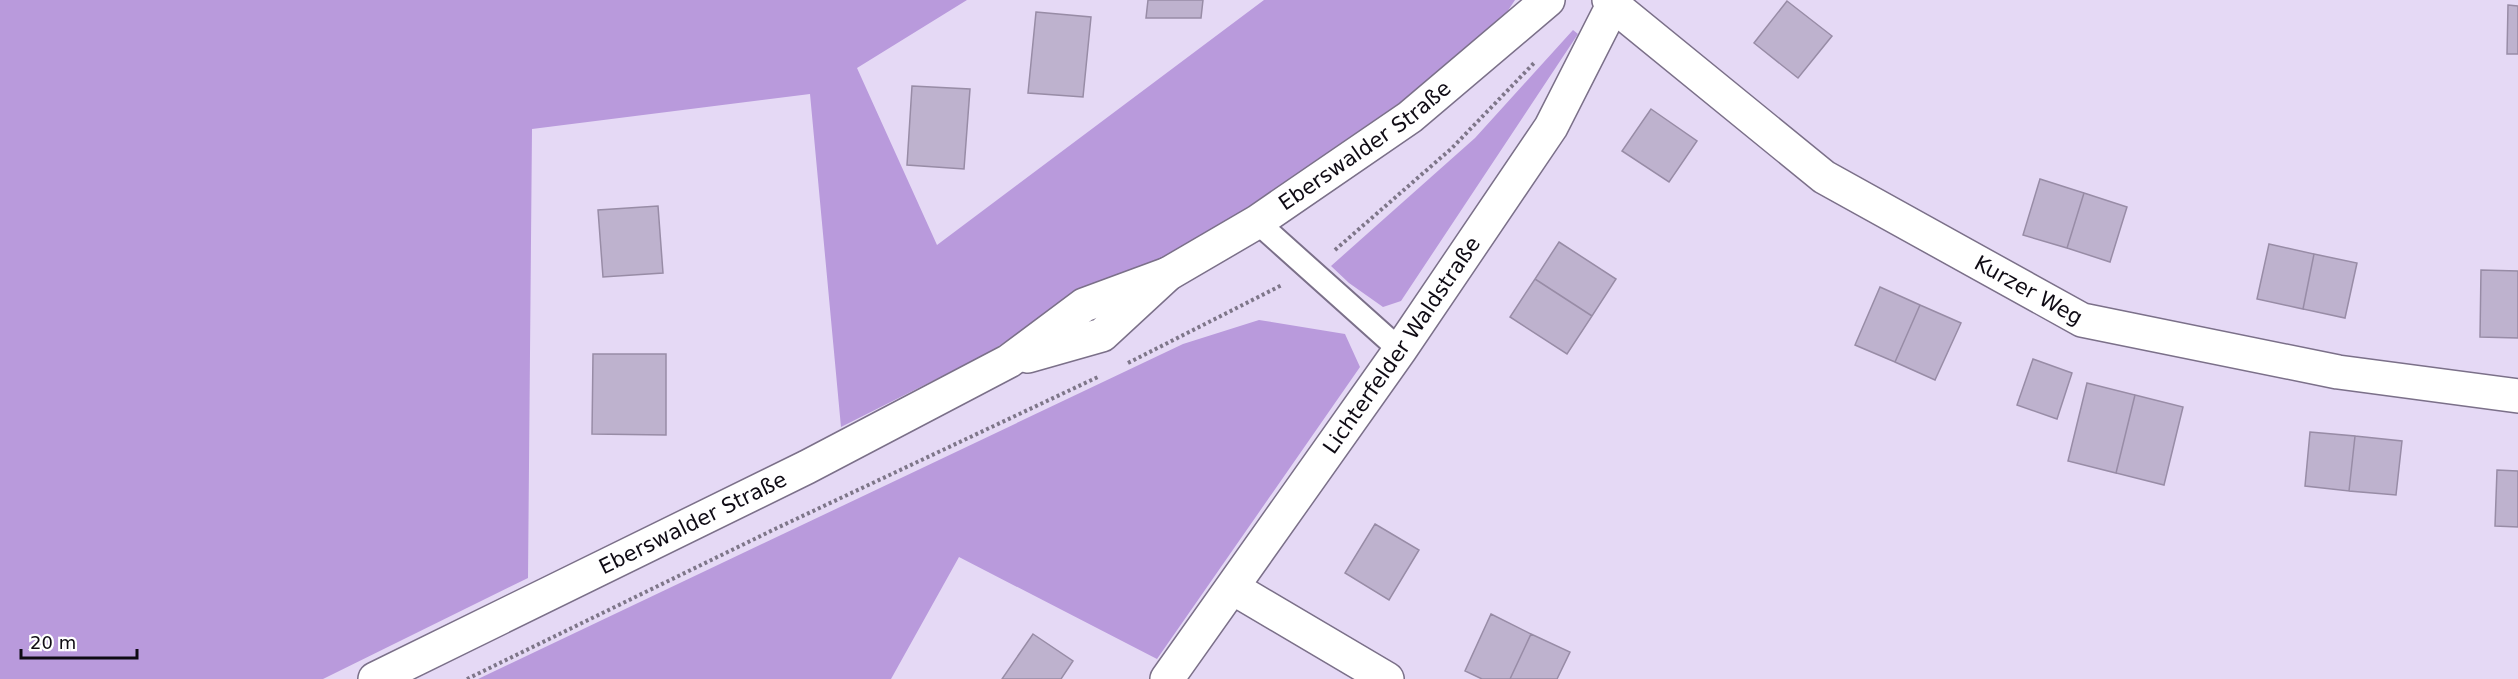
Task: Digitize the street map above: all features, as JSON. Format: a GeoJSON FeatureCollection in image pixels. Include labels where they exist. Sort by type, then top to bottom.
{"type":"FeatureCollection","features":[{"type":"Feature","properties":{"kind":"street","name":"Eberswalder Straße"},"geometry":{"type":"LineString","coordinates":[[375,679],[807,467],[1009,361],[1084,305],[1168,274],[1257,222],[1410,117],[1548,0]]}},
{"type":"Feature","properties":{"kind":"street","name":"Lichterfelder Waldstraße"},"geometry":{"type":"LineString","coordinates":[[1167,679],[1400,350],[1551,127],[1611,2]]}},
{"type":"Feature","properties":{"kind":"street","name":"Kurzer Weg"},"geometry":{"type":"LineString","coordinates":[[1611,2],[1824,177],[2082,320],[2338,372],[2518,396]]}},
{"type":"Feature","properties":{"kind":"street"},"geometry":{"type":"LineString","coordinates":[[1233,588],[1387,679]]}},
{"type":"Feature","properties":{"kind":"lane"},"geometry":{"type":"LineString","coordinates":[[1257,222],[1400,350]]}},
{"type":"Feature","properties":{"kind":"shaded area"},"geometry":{"type":"Polygon","coordinates":[[[0,0],[967,0],[857,68],[937,245],[1264,0],[1515,0],[1503,18],[1440,75],[1216,229],[1149,270],[1065,301],[990,352],[841,427],[810,94],[532,129],[528,578],[323,679],[0,679],[0,0]]]}},
{"type":"Feature","properties":{"kind":"shaded area"},"geometry":{"type":"Polygon","coordinates":[[[1573,30],[1578,34],[1401,301],[1383,307],[1349,283],[1331,266],[1475,138],[1573,30]]]}},
{"type":"Feature","properties":{"kind":"shaded area"},"geometry":{"type":"Polygon","coordinates":[[[1259,320],[1345,334],[1360,367],[1157,659],[959,557],[891,679],[478,679],[1183,344],[1259,320]]]}},
{"type":"Feature","properties":{"kind":"building"},"geometry":{"type":"Polygon","coordinates":[[[1148,0],[1203,0],[1201,18],[1146,18],[1148,0]]]}},
{"type":"Feature","properties":{"kind":"building"},"geometry":{"type":"Polygon","coordinates":[[[1787,1],[1832,36],[1798,78],[1754,43],[1787,1]]]}},
{"type":"Feature","properties":{"kind":"building"},"geometry":{"type":"Polygon","coordinates":[[[2508,5],[2518,6],[2518,54],[2507,54],[2508,5]]]}},
{"type":"Feature","properties":{"kind":"building"},"geometry":{"type":"Polygon","coordinates":[[[1036,12],[1091,17],[1083,97],[1028,93],[1036,12]]]}},
{"type":"Feature","properties":{"kind":"building"},"geometry":{"type":"Polygon","coordinates":[[[912,86],[970,89],[964,169],[907,165],[912,86]]]}},
{"type":"Feature","properties":{"kind":"building"},"geometry":{"type":"Polygon","coordinates":[[[1651,109],[1697,141],[1669,182],[1622,151],[1651,109]]]}},
{"type":"Feature","properties":{"kind":"building"},"geometry":{"type":"Polygon","coordinates":[[[2040,179],[2084,193],[2067,248],[2023,235],[2040,179]]]}},
{"type":"Feature","properties":{"kind":"building"},"geometry":{"type":"Polygon","coordinates":[[[2084,193],[2127,207],[2110,262],[2067,248],[2084,193]]]}},
{"type":"Feature","properties":{"kind":"building"},"geometry":{"type":"Polygon","coordinates":[[[658,206],[663,273],[603,277],[598,210],[658,206]]]}},
{"type":"Feature","properties":{"kind":"building"},"geometry":{"type":"Polygon","coordinates":[[[1559,242],[1616,279],[1592,316],[1535,279],[1559,242]]]}},
{"type":"Feature","properties":{"kind":"building"},"geometry":{"type":"Polygon","coordinates":[[[2269,244],[2314,254],[2303,309],[2257,299],[2269,244]]]}},
{"type":"Feature","properties":{"kind":"building"},"geometry":{"type":"Polygon","coordinates":[[[2314,254],[2357,263],[2345,318],[2303,309],[2314,254]]]}},
{"type":"Feature","properties":{"kind":"building"},"geometry":{"type":"Polygon","coordinates":[[[2481,270],[2518,271],[2518,338],[2480,337],[2481,270]]]}},
{"type":"Feature","properties":{"kind":"building"},"geometry":{"type":"Polygon","coordinates":[[[1535,279],[1592,316],[1567,354],[1510,317],[1535,279]]]}},
{"type":"Feature","properties":{"kind":"building"},"geometry":{"type":"Polygon","coordinates":[[[1880,287],[1920,305],[1895,362],[1855,345],[1880,287]]]}},
{"type":"Feature","properties":{"kind":"building"},"geometry":{"type":"Polygon","coordinates":[[[1920,305],[1961,323],[1935,380],[1895,362],[1920,305]]]}},
{"type":"Feature","properties":{"kind":"building"},"geometry":{"type":"Polygon","coordinates":[[[593,354],[666,354],[666,435],[592,434],[593,354]]]}},
{"type":"Feature","properties":{"kind":"building"},"geometry":{"type":"Polygon","coordinates":[[[2033,359],[2072,373],[2057,419],[2017,405],[2033,359]]]}},
{"type":"Feature","properties":{"kind":"building"},"geometry":{"type":"Polygon","coordinates":[[[2087,383],[2135,395],[2116,473],[2068,461],[2087,383]]]}},
{"type":"Feature","properties":{"kind":"building"},"geometry":{"type":"Polygon","coordinates":[[[2135,395],[2183,407],[2164,485],[2116,473],[2135,395]]]}},
{"type":"Feature","properties":{"kind":"building"},"geometry":{"type":"Polygon","coordinates":[[[2310,432],[2355,436],[2349,491],[2305,486],[2310,432]]]}},
{"type":"Feature","properties":{"kind":"building"},"geometry":{"type":"Polygon","coordinates":[[[2355,436],[2402,441],[2396,495],[2349,491],[2355,436]]]}},
{"type":"Feature","properties":{"kind":"building"},"geometry":{"type":"Polygon","coordinates":[[[2497,470],[2518,471],[2518,527],[2495,526],[2497,470]]]}},
{"type":"Feature","properties":{"kind":"building"},"geometry":{"type":"Polygon","coordinates":[[[1375,524],[1419,550],[1389,600],[1345,573],[1375,524]]]}},
{"type":"Feature","properties":{"kind":"building"},"geometry":{"type":"Polygon","coordinates":[[[1491,614],[1531,634],[1510,679],[1482,679],[1465,671],[1491,614]]]}},
{"type":"Feature","properties":{"kind":"building"},"geometry":{"type":"Polygon","coordinates":[[[1033,634],[1073,661],[1061,679],[1002,679],[1033,634]]]}},
{"type":"Feature","properties":{"kind":"building"},"geometry":{"type":"Polygon","coordinates":[[[1531,634],[1570,652],[1557,679],[1510,679],[1531,634]]]}}]}
